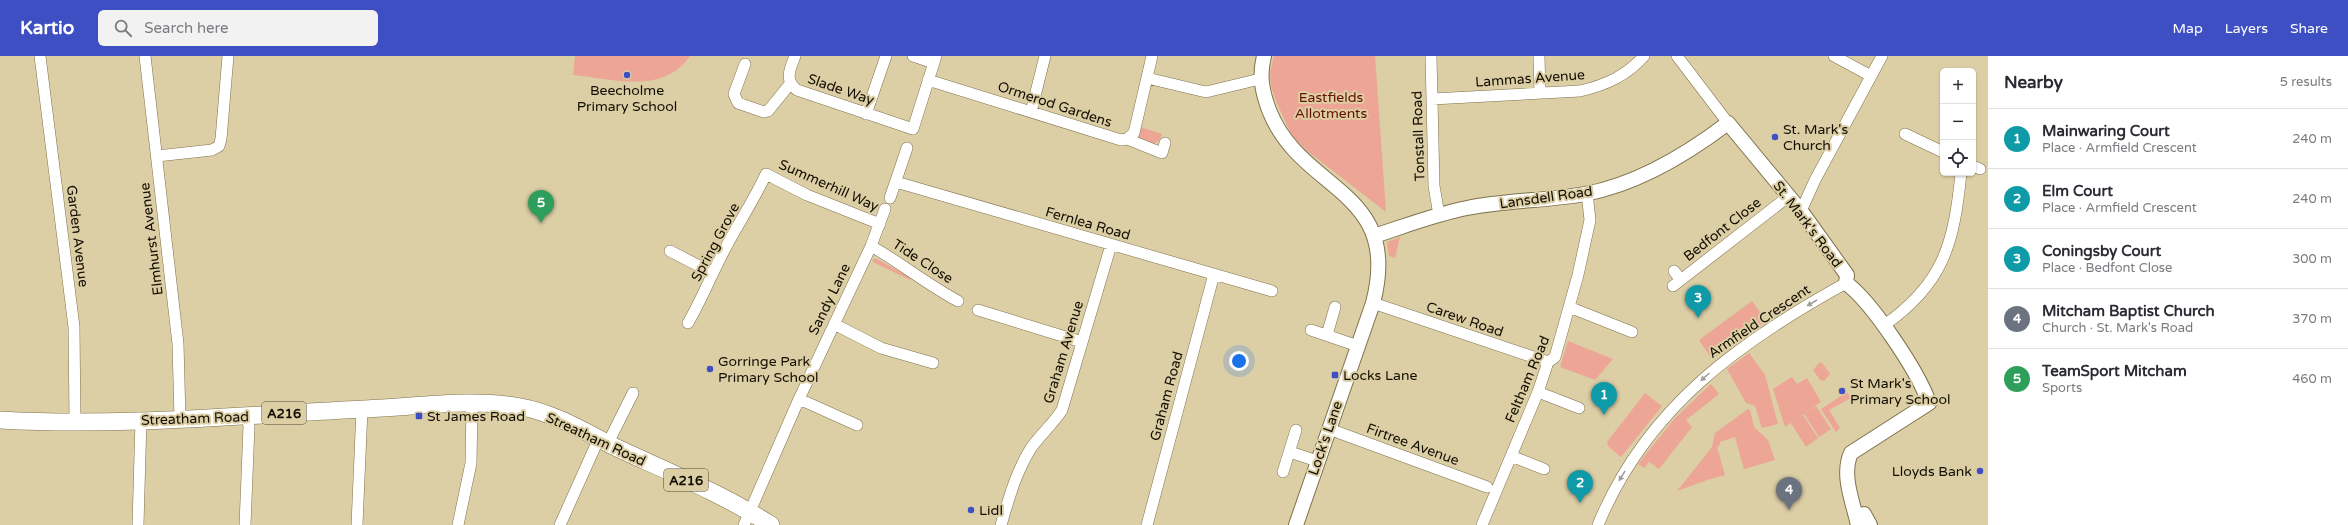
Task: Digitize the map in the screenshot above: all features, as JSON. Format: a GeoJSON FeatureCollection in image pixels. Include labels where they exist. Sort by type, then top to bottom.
{"type":"FeatureCollection","features":[{"type":"Feature","properties":{"kind":"main road","name":"Streatham Road"},"geometry":{"type":"LineString","coordinates":[[0,420],[75,421],[180,419],[362,409],[500,404],[525,408],[568,424],[603,441],[747,520],[771,525]]}},
{"type":"Feature","properties":{"kind":"street","name":"Garden Avenue"},"geometry":{"type":"LineString","coordinates":[[40,56],[74,327],[75,421]]}},
{"type":"Feature","properties":{"kind":"street","name":"Elmhurst Avenue"},"geometry":{"type":"LineString","coordinates":[[145,56],[178,344],[180,419]]}},
{"type":"Feature","properties":{"kind":"street"},"geometry":{"type":"LineString","coordinates":[[157,156],[212,150],[219,146],[221,139],[228,56]]}},
{"type":"Feature","properties":{"kind":"street","name":"Slade Way"},"geometry":{"type":"LineString","coordinates":[[795,56],[789,74],[790,84],[797,90],[913,129],[928,80]]}},
{"type":"Feature","properties":{"kind":"street"},"geometry":{"type":"LineString","coordinates":[[866,114],[886,56]]}},
{"type":"Feature","properties":{"kind":"street"},"geometry":{"type":"LineString","coordinates":[[914,56],[935,59],[928,80]]}},
{"type":"Feature","properties":{"kind":"street"},"geometry":{"type":"LineString","coordinates":[[1031,112],[1045,56]]}},
{"type":"Feature","properties":{"kind":"street"},"geometry":{"type":"LineString","coordinates":[[1127,139],[1134,133],[1152,56]]}},
{"type":"Feature","properties":{"kind":"street"},"geometry":{"type":"LineString","coordinates":[[1147,78],[1206,92],[1260,79],[1264,56]]}},
{"type":"Feature","properties":{"kind":"street","name":"Tonstall Road"},"geometry":{"type":"LineString","coordinates":[[1431,56],[1434,186],[1439,215]]}},
{"type":"Feature","properties":{"kind":"street"},"geometry":{"type":"LineString","coordinates":[[1539,56],[1540,94]]}},
{"type":"Feature","properties":{"kind":"street","name":"Lammas Avenue"},"geometry":{"type":"LineString","coordinates":[[1432,99],[1580,91],[1602,85],[1620,77],[1644,56]]}},
{"type":"Feature","properties":{"kind":"street"},"geometry":{"type":"LineString","coordinates":[[1677,56],[1728,123]]}},
{"type":"Feature","properties":{"kind":"street"},"geometry":{"type":"LineString","coordinates":[[1834,56],[1871,76]]}},
{"type":"Feature","properties":{"kind":"street"},"geometry":{"type":"LineString","coordinates":[[1801,211],[1882,56]]}},
{"type":"Feature","properties":{"kind":"street"},"geometry":{"type":"LineString","coordinates":[[745,64],[734,94],[738,103],[764,112],[768,111],[790,84]]}},
{"type":"Feature","properties":{"kind":"street","name":"Lock's Lane"},"geometry":{"type":"LineString","coordinates":[[1260,79],[1269,110],[1285,141],[1300,157],[1353,201],[1366,217],[1374,236],[1378,269],[1373,303],[1296,525]]}},
{"type":"Feature","properties":{"kind":"street","name":"Ormerod Gardens"},"geometry":{"type":"LineString","coordinates":[[928,80],[1121,140],[1127,139],[1148,149],[1162,153],[1165,143]]}},
{"type":"Feature","properties":{"kind":"street","name":"Lansdell Road"},"geometry":{"type":"LineString","coordinates":[[1374,236],[1439,215],[1496,203],[1587,193],[1663,166],[1695,148],[1728,123]]}},
{"type":"Feature","properties":{"kind":"street","name":"St. Mark's Road"},"geometry":{"type":"LineString","coordinates":[[1728,123],[1801,211],[1847,275],[1846,284],[1861,297],[1883,326],[1921,384],[1929,403],[1851,453],[1847,463],[1847,475],[1865,522]]}},
{"type":"Feature","properties":{"kind":"street"},"geometry":{"type":"LineString","coordinates":[[1905,134],[1940,151]]}},
{"type":"Feature","properties":{"kind":"street"},"geometry":{"type":"LineString","coordinates":[[890,198],[907,148]]}},
{"type":"Feature","properties":{"kind":"street","name":"Summerhill Way"},"geometry":{"type":"LineString","coordinates":[[766,174],[808,195],[880,224]]}},
{"type":"Feature","properties":{"kind":"street","name":"Spring Grove"},"geometry":{"type":"LineString","coordinates":[[688,323],[766,174]]}},
{"type":"Feature","properties":{"kind":"street"},"geometry":{"type":"LineString","coordinates":[[1883,326],[1917,298],[1940,265],[1955,226],[1961,176]]}},
{"type":"Feature","properties":{"kind":"street","name":"Fernlea Road"},"geometry":{"type":"LineString","coordinates":[[896,182],[1272,291]]}},
{"type":"Feature","properties":{"kind":"street","name":"Feltham Road"},"geometry":{"type":"LineString","coordinates":[[1482,525],[1538,392],[1548,362],[1555,357],[1590,220],[1587,193]]}},
{"type":"Feature","properties":{"kind":"street","name":"Bedfont Close"},"geometry":{"type":"LineString","coordinates":[[1676,279],[1789,196]]}},
{"type":"Feature","properties":{"kind":"street","name":"Sandy Lane"},"geometry":{"type":"LineString","coordinates":[[747,520],[799,399],[871,246],[885,209]]}},
{"type":"Feature","properties":{"kind":"street","name":"Graham Avenue"},"geometry":{"type":"LineString","coordinates":[[1001,525],[1018,472],[1034,445],[1056,420],[1062,410],[1111,245]]}},
{"type":"Feature","properties":{"kind":"street","name":"Tide Close"},"geometry":{"type":"LineString","coordinates":[[871,246],[916,273],[925,282],[958,301]]}},
{"type":"Feature","properties":{"kind":"street"},"geometry":{"type":"LineString","coordinates":[[670,251],[713,273]]}},
{"type":"Feature","properties":{"kind":"street","name":"Graham Road"},"geometry":{"type":"LineString","coordinates":[[1147,525],[1214,274]]}},
{"type":"Feature","properties":{"kind":"street","name":"Armfield Crescent"},"geometry":{"type":"LineString","coordinates":[[1598,525],[1621,476],[1652,432],[1676,403],[1741,348],[1846,284]]}},
{"type":"Feature","properties":{"kind":"street","name":"Carew Road"},"geometry":{"type":"LineString","coordinates":[[1373,303],[1548,362]]}},
{"type":"Feature","properties":{"kind":"street"},"geometry":{"type":"LineString","coordinates":[[1327,335],[1335,307]]}},
{"type":"Feature","properties":{"kind":"street"},"geometry":{"type":"LineString","coordinates":[[1569,307],[1632,332]]}},
{"type":"Feature","properties":{"kind":"street"},"geometry":{"type":"LineString","coordinates":[[978,310],[1082,342]]}},
{"type":"Feature","properties":{"kind":"street"},"geometry":{"type":"LineString","coordinates":[[834,324],[881,348],[933,363]]}},
{"type":"Feature","properties":{"kind":"street"},"geometry":{"type":"LineString","coordinates":[[1311,330],[1358,346]]}},
{"type":"Feature","properties":{"kind":"street"},"geometry":{"type":"LineString","coordinates":[[1538,392],[1579,408]]}},
{"type":"Feature","properties":{"kind":"street"},"geometry":{"type":"LineString","coordinates":[[560,525],[603,441],[633,393]]}},
{"type":"Feature","properties":{"kind":"street"},"geometry":{"type":"LineString","coordinates":[[799,399],[857,425]]}},
{"type":"Feature","properties":{"kind":"street"},"geometry":{"type":"LineString","coordinates":[[458,525],[471,463],[472,404]]}},
{"type":"Feature","properties":{"kind":"street"},"geometry":{"type":"LineString","coordinates":[[356,525],[362,409]]}},
{"type":"Feature","properties":{"kind":"street"},"geometry":{"type":"LineString","coordinates":[[245,525],[249,426],[247,416]]}},
{"type":"Feature","properties":{"kind":"street"},"geometry":{"type":"LineString","coordinates":[[138,525],[141,420]]}},
{"type":"Feature","properties":{"kind":"street","name":"Firtree Avenue"},"geometry":{"type":"LineString","coordinates":[[1329,429],[1488,487]]}},
{"type":"Feature","properties":{"kind":"street"},"geometry":{"type":"LineString","coordinates":[[1283,472],[1296,430]]}},
{"type":"Feature","properties":{"kind":"street"},"geometry":{"type":"LineString","coordinates":[[1290,452],[1317,461]]}},
{"type":"Feature","properties":{"kind":"street"},"geometry":{"type":"LineString","coordinates":[[1511,456],[1544,469]]}},
{"type":"Feature","properties":{"kind":"green space"},"geometry":{"type":"Polygon","coordinates":[[[575,56],[690,56],[679,68],[666,76],[637,82],[573,75],[575,56]]]}},
{"type":"Feature","properties":{"kind":"green space","name":"Eastfields Allotments"},"geometry":{"type":"Polygon","coordinates":[[[1274,56],[1375,56],[1386,212],[1306,150],[1291,134],[1271,86],[1270,72],[1274,56]]]}},
{"type":"Feature","properties":{"kind":"green space"},"geometry":{"type":"Polygon","coordinates":[[[1140,127],[1162,134],[1159,141],[1153,144],[1139,139],[1140,127]]]}},
{"type":"Feature","properties":{"kind":"green space"},"geometry":{"type":"Polygon","coordinates":[[[1400,237],[1395,258],[1389,256],[1387,242],[1400,237]]]}},
{"type":"Feature","properties":{"kind":"green space"},"geometry":{"type":"Polygon","coordinates":[[[873,259],[877,259],[911,278],[910,280],[873,262],[873,259]]]}},
{"type":"Feature","properties":{"kind":"green space"},"geometry":{"type":"Polygon","coordinates":[[[1752,301],[1766,321],[1712,359],[1699,340],[1752,301]]]}},
{"type":"Feature","properties":{"kind":"green space"},"geometry":{"type":"Polygon","coordinates":[[[1568,341],[1613,359],[1595,380],[1560,367],[1568,341]]]}},
{"type":"Feature","properties":{"kind":"green space"},"geometry":{"type":"Polygon","coordinates":[[[1749,353],[1765,375],[1778,424],[1762,428],[1755,406],[1746,403],[1727,369],[1749,353]]]}},
{"type":"Feature","properties":{"kind":"green space"},"geometry":{"type":"Polygon","coordinates":[[[1820,362],[1830,374],[1824,381],[1820,380],[1813,370],[1820,362]]]}},
{"type":"Feature","properties":{"kind":"green space"},"geometry":{"type":"Polygon","coordinates":[[[1792,377],[1797,384],[1807,378],[1821,402],[1785,427],[1773,389],[1792,377]]]}},
{"type":"Feature","properties":{"kind":"green space"},"geometry":{"type":"Polygon","coordinates":[[[1711,384],[1719,394],[1686,420],[1692,427],[1659,469],[1649,462],[1644,468],[1638,464],[1675,418],[1711,384]]]}},
{"type":"Feature","properties":{"kind":"green space"},"geometry":{"type":"Polygon","coordinates":[[[1847,392],[1851,398],[1829,410],[1840,428],[1836,432],[1821,409],[1847,392]]]}},
{"type":"Feature","properties":{"kind":"green space"},"geometry":{"type":"Polygon","coordinates":[[[1645,393],[1662,406],[1621,457],[1608,446],[1607,442],[1645,393]]]}},
{"type":"Feature","properties":{"kind":"green space"},"geometry":{"type":"Polygon","coordinates":[[[1816,406],[1831,429],[1819,437],[1804,414],[1816,406]]]}},
{"type":"Feature","properties":{"kind":"green space"},"geometry":{"type":"Polygon","coordinates":[[[1748,409],[1750,410],[1754,427],[1768,440],[1775,460],[1744,469],[1735,437],[1720,442],[1720,445],[1717,447],[1725,475],[1677,491],[1712,447],[1715,433],[1748,409]]]}},
{"type":"Feature","properties":{"kind":"green space"},"geometry":{"type":"Polygon","coordinates":[[[1803,415],[1818,438],[1806,447],[1791,423],[1803,415]]]}},
{"type":"Feature","properties":{"kind":"place","name":"Beecholme Primary School"},"geometry":{"type":"Point","coordinates":[627,75]}},
{"type":"Feature","properties":{"kind":"place","name":"St. Mark's Church"},"geometry":{"type":"Point","coordinates":[1775,137]}},
{"type":"Feature","properties":{"kind":"place","name":"TeamSport Mitcham"},"geometry":{"type":"Point","coordinates":[541,223]}},
{"type":"Feature","properties":{"kind":"place","name":"Coningsby Court"},"geometry":{"type":"Point","coordinates":[1698,318]}},
{"type":"Feature","properties":{"kind":"place","name":"Gorringe Park Primary School"},"geometry":{"type":"Point","coordinates":[710,369]}},
{"type":"Feature","properties":{"kind":"place","name":"Locks Lane"},"geometry":{"type":"Point","coordinates":[1335,375]}},
{"type":"Feature","properties":{"kind":"place","name":"St Mark's Primary School"},"geometry":{"type":"Point","coordinates":[1842,391]}},
{"type":"Feature","properties":{"kind":"place","name":"Mainwaring Court"},"geometry":{"type":"Point","coordinates":[1604,415]}},
{"type":"Feature","properties":{"kind":"place","name":"St James Road"},"geometry":{"type":"Point","coordinates":[419,416]}},
{"type":"Feature","properties":{"kind":"place","name":"Lloyds Bank"},"geometry":{"type":"Point","coordinates":[1980,471]}},
{"type":"Feature","properties":{"kind":"place","name":"Elm Court"},"geometry":{"type":"Point","coordinates":[1580,503]}},
{"type":"Feature","properties":{"kind":"place","name":"Lidl"},"geometry":{"type":"Point","coordinates":[971,510]}},
{"type":"Feature","properties":{"kind":"place","name":"Mitcham Baptist Church"},"geometry":{"type":"Point","coordinates":[1789,510]}}]}
